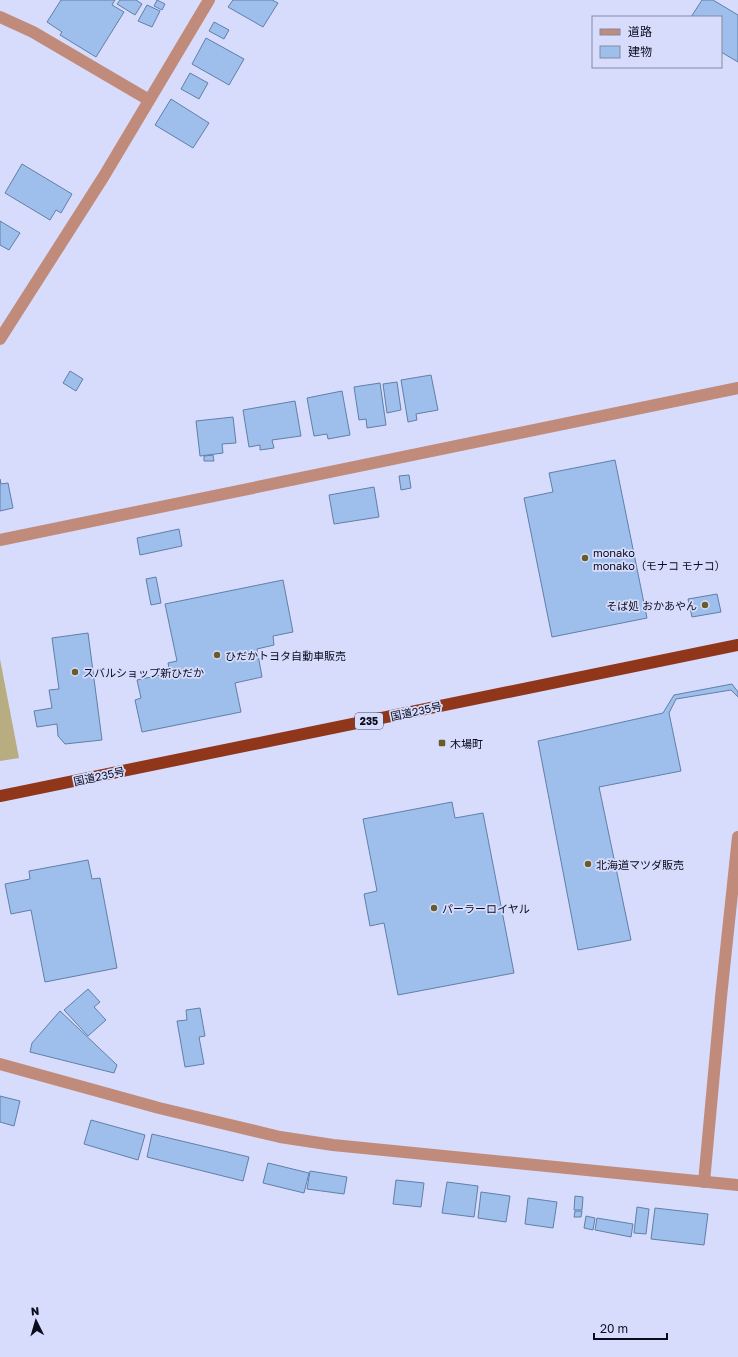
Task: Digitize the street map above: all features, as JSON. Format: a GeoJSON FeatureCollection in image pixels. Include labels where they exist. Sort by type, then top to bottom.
{"type":"FeatureCollection","features":[{"type":"Feature","properties":{"kind":"highway","name":"国道235号"},"geometry":{"type":"LineString","coordinates":[[0,796],[738,645]]}},
{"type":"Feature","properties":{"kind":"street"},"geometry":{"type":"LineString","coordinates":[[0,340],[104,176],[209,0]]}},
{"type":"Feature","properties":{"kind":"street"},"geometry":{"type":"LineString","coordinates":[[0,17],[33,32],[149,100]]}},
{"type":"Feature","properties":{"kind":"street"},"geometry":{"type":"LineString","coordinates":[[0,540],[738,388]]}},
{"type":"Feature","properties":{"kind":"street"},"geometry":{"type":"LineString","coordinates":[[704,1182],[721,997],[738,837]]}},
{"type":"Feature","properties":{"kind":"street"},"geometry":{"type":"LineString","coordinates":[[0,1064],[159,1108],[280,1137],[333,1145],[738,1185]]}},
{"type":"Feature","properties":{"kind":"shaded area"},"geometry":{"type":"Polygon","coordinates":[[[0,659],[19,758],[0,761],[0,659]]]}},
{"type":"Feature","properties":{"kind":"building"},"geometry":{"type":"Polygon","coordinates":[[[61,0],[115,0],[112,5],[124,12],[96,57],[60,35],[62,32],[47,22],[61,0]]]}},
{"type":"Feature","properties":{"kind":"building"},"geometry":{"type":"Polygon","coordinates":[[[120,0],[136,0],[142,4],[135,15],[117,4],[120,0]]]}},
{"type":"Feature","properties":{"kind":"building"},"geometry":{"type":"Polygon","coordinates":[[[157,0],[165,4],[162,10],[154,6],[157,0]]]}},
{"type":"Feature","properties":{"kind":"building"},"geometry":{"type":"Polygon","coordinates":[[[233,0],[272,0],[278,3],[263,27],[228,7],[233,0]]]}},
{"type":"Feature","properties":{"kind":"building"},"geometry":{"type":"Polygon","coordinates":[[[702,0],[713,0],[738,15],[738,62],[722,53],[722,16],[692,16],[702,0]]]}},
{"type":"Feature","properties":{"kind":"building"},"geometry":{"type":"Polygon","coordinates":[[[147,5],[160,11],[152,27],[138,21],[147,5]]]}},
{"type":"Feature","properties":{"kind":"building"},"geometry":{"type":"Polygon","coordinates":[[[214,22],[229,30],[224,39],[209,31],[214,22]]]}},
{"type":"Feature","properties":{"kind":"building"},"geometry":{"type":"Polygon","coordinates":[[[206,38],[244,59],[229,85],[192,64],[206,38]]]}},
{"type":"Feature","properties":{"kind":"building"},"geometry":{"type":"Polygon","coordinates":[[[190,73],[208,83],[199,99],[181,89],[190,73]]]}},
{"type":"Feature","properties":{"kind":"building"},"geometry":{"type":"Polygon","coordinates":[[[171,99],[209,123],[193,148],[155,125],[171,99]]]}},
{"type":"Feature","properties":{"kind":"building"},"geometry":{"type":"Polygon","coordinates":[[[22,164],[72,194],[61,213],[56,210],[50,220],[5,193],[22,164]]]}},
{"type":"Feature","properties":{"kind":"building"},"geometry":{"type":"Polygon","coordinates":[[[0,221],[20,233],[9,250],[0,245],[0,221]]]}},
{"type":"Feature","properties":{"kind":"building"},"geometry":{"type":"Polygon","coordinates":[[[70,371],[83,379],[76,391],[63,383],[70,371]]]}},
{"type":"Feature","properties":{"kind":"building"},"geometry":{"type":"Polygon","coordinates":[[[431,375],[438,410],[416,414],[417,420],[408,422],[401,380],[431,375]]]}},
{"type":"Feature","properties":{"kind":"building"},"geometry":{"type":"Polygon","coordinates":[[[397,382],[401,410],[387,413],[383,384],[397,382]]]}},
{"type":"Feature","properties":{"kind":"building"},"geometry":{"type":"Polygon","coordinates":[[[380,383],[386,425],[367,428],[366,419],[359,420],[354,387],[380,383]]]}},
{"type":"Feature","properties":{"kind":"building"},"geometry":{"type":"Polygon","coordinates":[[[342,391],[350,435],[328,439],[327,434],[314,436],[307,398],[342,391]]]}},
{"type":"Feature","properties":{"kind":"building"},"geometry":{"type":"Polygon","coordinates":[[[295,401],[301,436],[272,440],[274,448],[260,450],[260,445],[249,447],[243,410],[295,401]]]}},
{"type":"Feature","properties":{"kind":"building"},"geometry":{"type":"Polygon","coordinates":[[[233,417],[236,443],[222,444],[223,453],[200,456],[196,421],[233,417]]]}},
{"type":"Feature","properties":{"kind":"building"},"geometry":{"type":"Polygon","coordinates":[[[213,455],[214,461],[204,461],[204,456],[213,455]]]}},
{"type":"Feature","properties":{"kind":"building","name":"monako monako（モナコ モナコ）"},"geometry":{"type":"Polygon","coordinates":[[[615,460],[647,618],[552,637],[524,498],[553,492],[549,473],[615,460]]]}},
{"type":"Feature","properties":{"kind":"building"},"geometry":{"type":"Polygon","coordinates":[[[409,475],[411,488],[401,490],[399,476],[409,475]]]}},
{"type":"Feature","properties":{"kind":"building"},"geometry":{"type":"Polygon","coordinates":[[[0,479],[1,484],[8,483],[13,508],[0,511],[0,479]]]}},
{"type":"Feature","properties":{"kind":"building"},"geometry":{"type":"Polygon","coordinates":[[[374,487],[379,517],[334,524],[329,495],[374,487]]]}},
{"type":"Feature","properties":{"kind":"building"},"geometry":{"type":"Polygon","coordinates":[[[179,529],[182,546],[140,555],[137,538],[179,529]]]}},
{"type":"Feature","properties":{"kind":"building"},"geometry":{"type":"Polygon","coordinates":[[[156,577],[161,603],[151,605],[146,579],[156,577]]]}},
{"type":"Feature","properties":{"kind":"building","name":"ひだかトヨタ自動車販売"},"geometry":{"type":"Polygon","coordinates":[[[283,580],[293,632],[273,636],[274,645],[257,649],[262,677],[235,683],[241,712],[142,732],[135,700],[141,698],[137,680],[170,673],[168,663],[177,661],[165,604],[283,580]]]}},
{"type":"Feature","properties":{"kind":"building","name":"そば処 おかあやん"},"geometry":{"type":"Polygon","coordinates":[[[717,594],[721,612],[692,617],[688,599],[717,594]]]}},
{"type":"Feature","properties":{"kind":"building","name":"スバルショップ新ひだか"},"geometry":{"type":"Polygon","coordinates":[[[88,633],[102,740],[65,744],[58,736],[57,724],[37,727],[34,711],[52,708],[49,690],[59,689],[52,638],[88,633]]]}},
{"type":"Feature","properties":{"kind":"building","name":"北海道マツダ販売"},"geometry":{"type":"Polygon","coordinates":[[[732,684],[738,692],[738,697],[731,690],[676,699],[669,713],[681,771],[599,787],[631,940],[578,950],[538,741],[663,713],[674,695],[732,684]]]}},
{"type":"Feature","properties":{"kind":"building","name":"パーラーロイヤル"},"geometry":{"type":"Polygon","coordinates":[[[452,802],[455,818],[483,813],[514,973],[398,995],[384,923],[370,926],[364,894],[377,891],[363,819],[452,802]]]}},
{"type":"Feature","properties":{"kind":"building"},"geometry":{"type":"Polygon","coordinates":[[[88,860],[92,879],[100,878],[117,968],[45,982],[31,910],[11,914],[5,884],[30,879],[29,871],[88,860]]]}},
{"type":"Feature","properties":{"kind":"building"},"geometry":{"type":"Polygon","coordinates":[[[88,989],[100,1002],[94,1007],[106,1020],[88,1036],[64,1010],[88,989]]]}},
{"type":"Feature","properties":{"kind":"building"},"geometry":{"type":"Polygon","coordinates":[[[200,1008],[205,1036],[199,1037],[204,1064],[185,1067],[177,1021],[187,1020],[186,1010],[200,1008]]]}},
{"type":"Feature","properties":{"kind":"building"},"geometry":{"type":"Polygon","coordinates":[[[60,1011],[117,1065],[114,1073],[30,1052],[32,1043],[60,1011]]]}},
{"type":"Feature","properties":{"kind":"building"},"geometry":{"type":"Polygon","coordinates":[[[0,1096],[20,1101],[14,1126],[0,1122],[0,1096]]]}},
{"type":"Feature","properties":{"kind":"building"},"geometry":{"type":"Polygon","coordinates":[[[91,1120],[145,1135],[138,1160],[84,1144],[91,1120]]]}},
{"type":"Feature","properties":{"kind":"building"},"geometry":{"type":"Polygon","coordinates":[[[152,1134],[249,1157],[243,1181],[147,1157],[152,1134]]]}},
{"type":"Feature","properties":{"kind":"building"},"geometry":{"type":"Polygon","coordinates":[[[268,1163],[309,1173],[304,1193],[263,1183],[268,1163]]]}},
{"type":"Feature","properties":{"kind":"building"},"geometry":{"type":"Polygon","coordinates":[[[310,1171],[347,1177],[344,1194],[307,1189],[310,1171]]]}},
{"type":"Feature","properties":{"kind":"building"},"geometry":{"type":"Polygon","coordinates":[[[396,1180],[424,1183],[421,1207],[393,1204],[396,1180]]]}},
{"type":"Feature","properties":{"kind":"building"},"geometry":{"type":"Polygon","coordinates":[[[447,1182],[478,1186],[474,1217],[442,1213],[447,1182]]]}},
{"type":"Feature","properties":{"kind":"building"},"geometry":{"type":"Polygon","coordinates":[[[481,1192],[510,1196],[506,1222],[478,1218],[481,1192]]]}},
{"type":"Feature","properties":{"kind":"building"},"geometry":{"type":"Polygon","coordinates":[[[575,1196],[583,1197],[582,1210],[574,1210],[575,1196]]]}},
{"type":"Feature","properties":{"kind":"building"},"geometry":{"type":"Polygon","coordinates":[[[528,1198],[557,1202],[553,1228],[525,1224],[528,1198]]]}},
{"type":"Feature","properties":{"kind":"building"},"geometry":{"type":"Polygon","coordinates":[[[637,1207],[649,1209],[646,1234],[634,1233],[637,1207]]]}},
{"type":"Feature","properties":{"kind":"building"},"geometry":{"type":"Polygon","coordinates":[[[655,1208],[708,1214],[704,1245],[651,1239],[655,1208]]]}},
{"type":"Feature","properties":{"kind":"building"},"geometry":{"type":"Polygon","coordinates":[[[575,1211],[582,1211],[581,1217],[574,1217],[575,1211]]]}},
{"type":"Feature","properties":{"kind":"building"},"geometry":{"type":"Polygon","coordinates":[[[586,1216],[595,1218],[593,1230],[584,1228],[586,1216]]]}},
{"type":"Feature","properties":{"kind":"building"},"geometry":{"type":"Polygon","coordinates":[[[597,1218],[633,1224],[631,1237],[595,1230],[597,1218]]]}},
{"type":"Feature","properties":{"kind":"place","name":"monako monako（モナコ モナコ）"},"geometry":{"type":"Point","coordinates":[585,558]}},
{"type":"Feature","properties":{"kind":"place","name":"そば処 おかあやん"},"geometry":{"type":"Point","coordinates":[705,605]}},
{"type":"Feature","properties":{"kind":"place","name":"ひだかトヨタ自動車販売"},"geometry":{"type":"Point","coordinates":[217,655]}},
{"type":"Feature","properties":{"kind":"place","name":"スバルショップ新ひだか"},"geometry":{"type":"Point","coordinates":[75,672]}},
{"type":"Feature","properties":{"kind":"place","name":"木場町"},"geometry":{"type":"Point","coordinates":[442,743]}},
{"type":"Feature","properties":{"kind":"place","name":"北海道マツダ販売"},"geometry":{"type":"Point","coordinates":[588,864]}},
{"type":"Feature","properties":{"kind":"place","name":"パーラーロイヤル"},"geometry":{"type":"Point","coordinates":[434,908]}}]}
